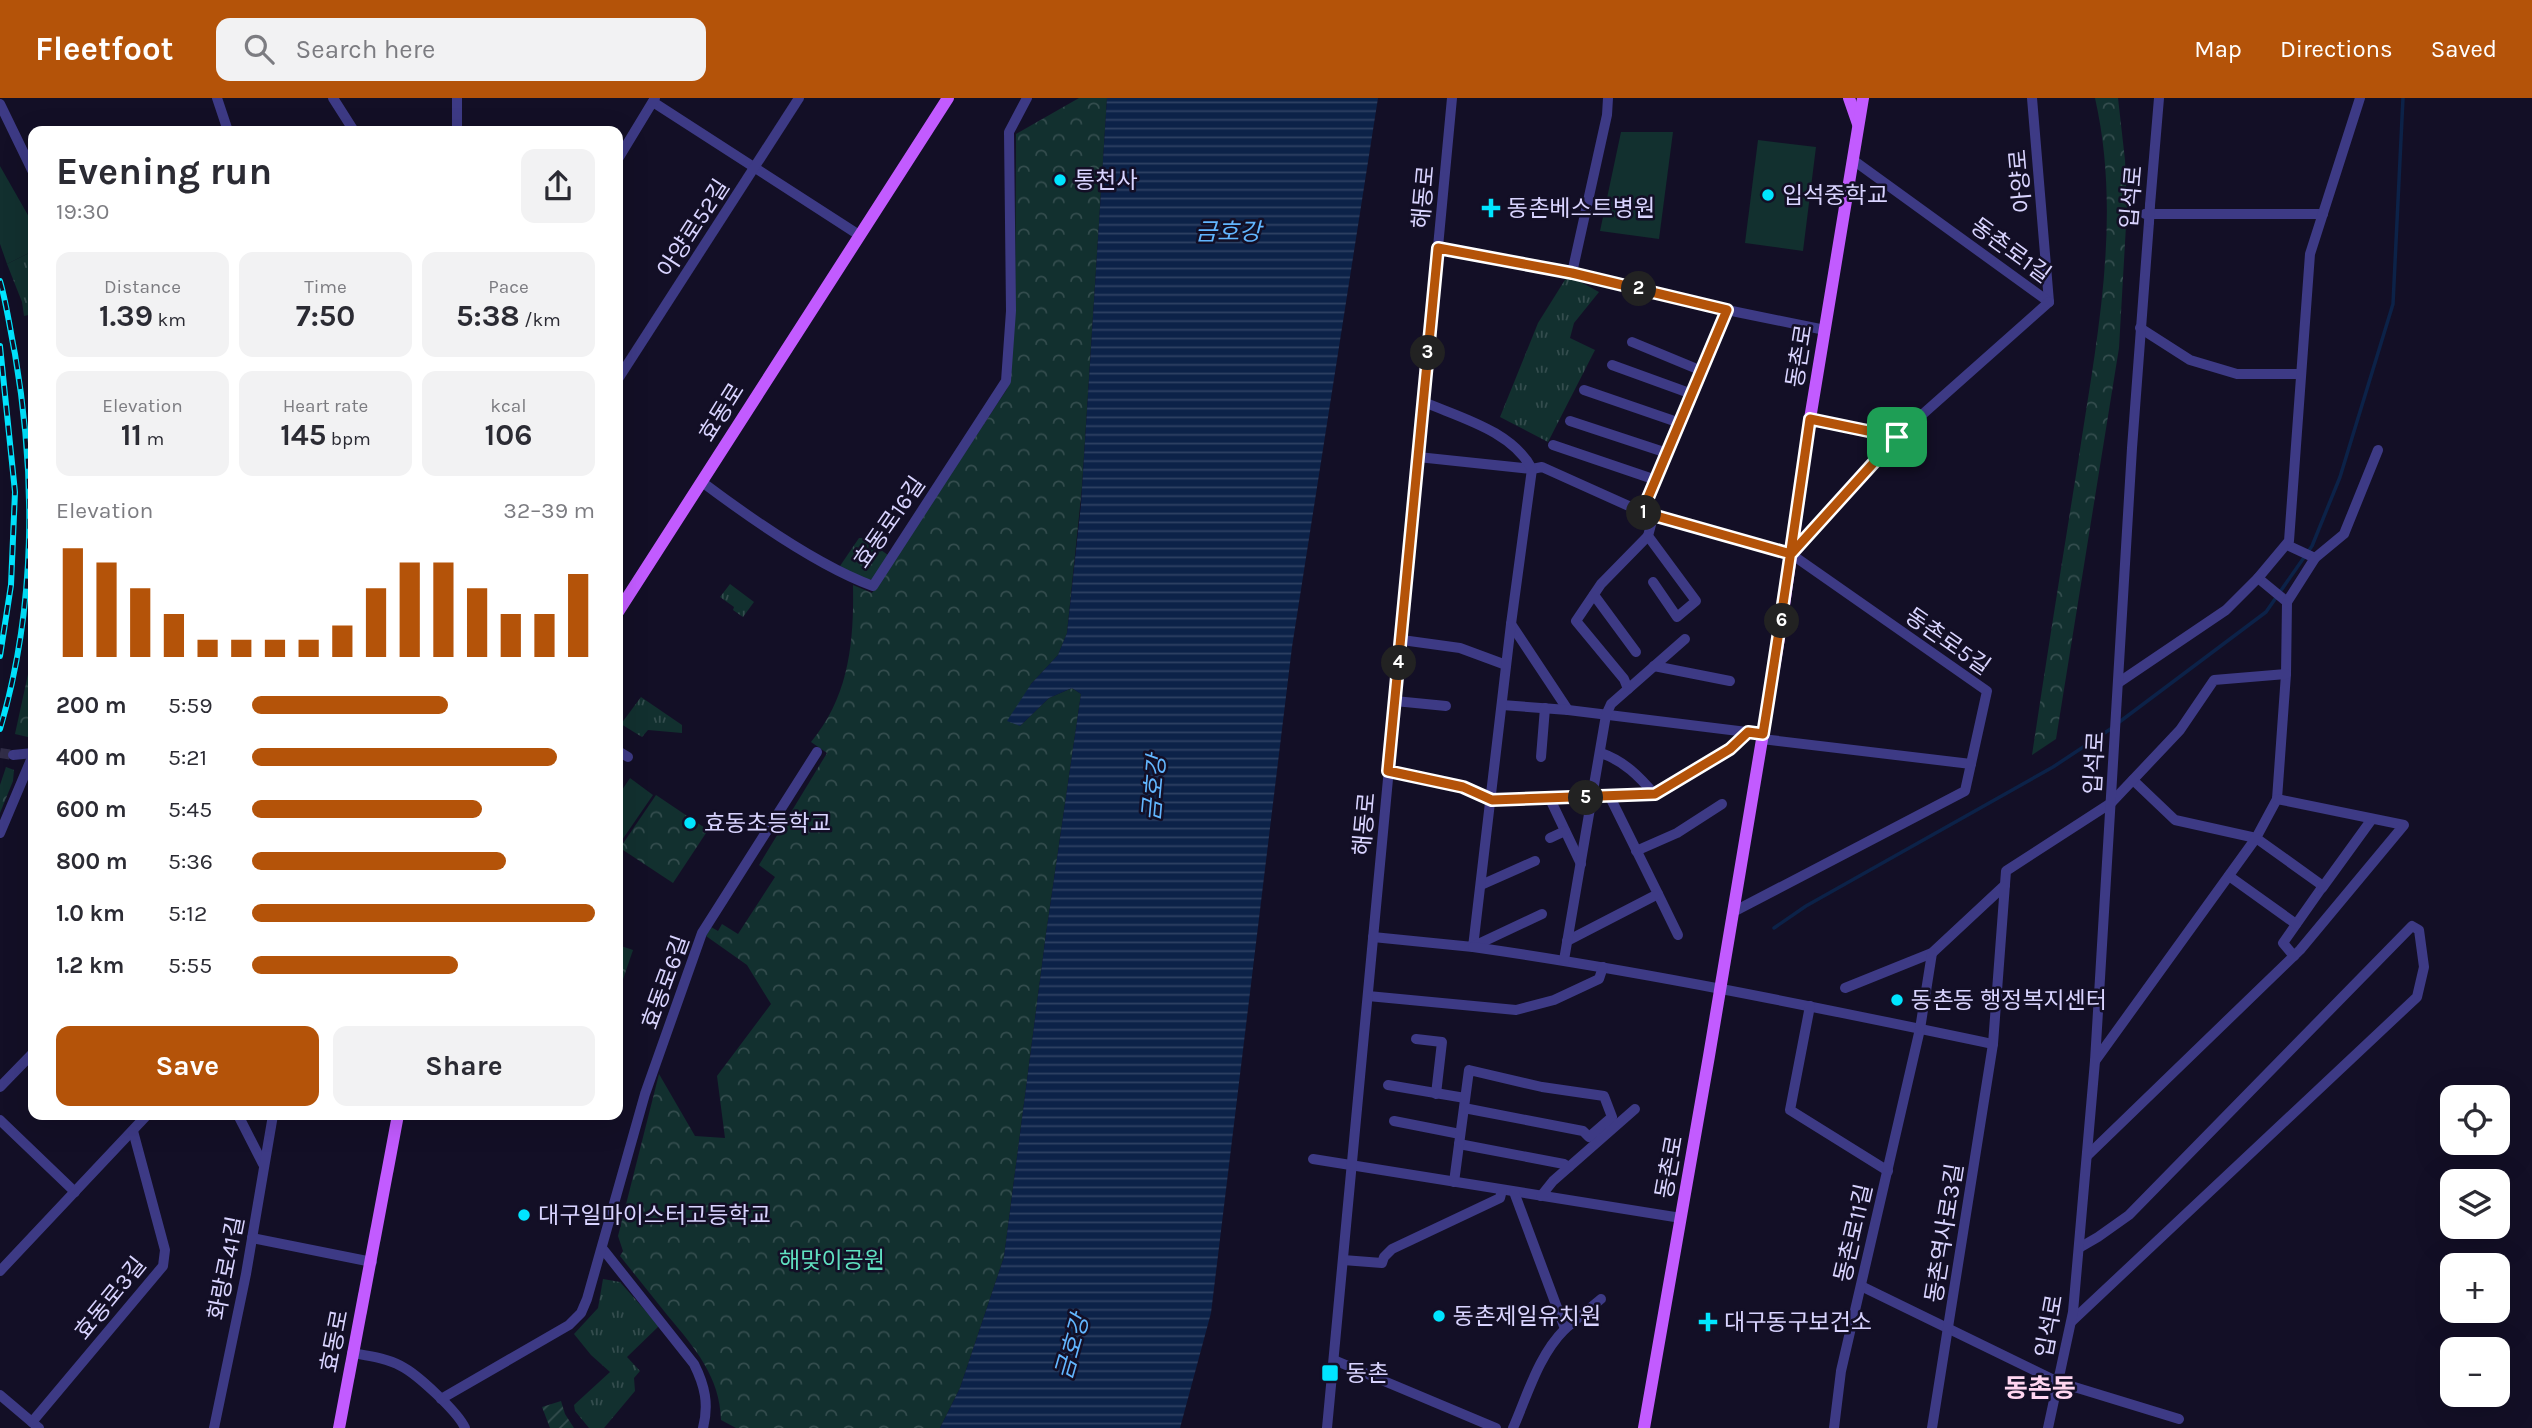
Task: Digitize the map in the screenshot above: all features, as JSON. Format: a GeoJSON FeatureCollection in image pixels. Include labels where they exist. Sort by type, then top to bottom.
{"type":"FeatureCollection","features":[{"type":"Feature","properties":{"kind":"main road","name":"효동로"},"geometry":{"type":"LineString","coordinates":[[623,603],[948,98]]}},
{"type":"Feature","properties":{"kind":"main road"},"geometry":{"type":"LineString","coordinates":[[1849,98],[1858,126]]}},
{"type":"Feature","properties":{"kind":"main road","name":"동촌로"},"geometry":{"type":"LineString","coordinates":[[1644,1428],[1721,988],[1863,98]]}},
{"type":"Feature","properties":{"kind":"main road","name":"효동로"},"geometry":{"type":"LineString","coordinates":[[339,1428],[397,1120]]}},
{"type":"Feature","properties":{"kind":"street"},"geometry":{"type":"LineString","coordinates":[[217,98],[226,126]]}},
{"type":"Feature","properties":{"kind":"street"},"geometry":{"type":"LineString","coordinates":[[333,98],[351,126]]}},
{"type":"Feature","properties":{"kind":"street"},"geometry":{"type":"LineString","coordinates":[[457,98],[457,126]]}},
{"type":"Feature","properties":{"kind":"street","name":"아양로52길"},"geometry":{"type":"LineString","coordinates":[[623,371],[799,98]]}},
{"type":"Feature","properties":{"kind":"street","name":"효동로16길"},"geometry":{"type":"LineString","coordinates":[[702,482],[807,552],[850,577],[873,586],[1006,381],[1011,311],[1009,132],[1027,98]]}},
{"type":"Feature","properties":{"kind":"street","name":"해동로"},"geometry":{"type":"LineString","coordinates":[[1327,1428],[1452,98]]}},
{"type":"Feature","properties":{"kind":"street"},"geometry":{"type":"LineString","coordinates":[[1572,273],[1607,115],[1608,98]]}},
{"type":"Feature","properties":{"kind":"street","name":"아양로"},"geometry":{"type":"LineString","coordinates":[[2032,98],[2049,302]]}},
{"type":"Feature","properties":{"kind":"street","name":"입석로"},"geometry":{"type":"LineString","coordinates":[[2049,1428],[2071,1322],[2095,1061],[2140,328],[2159,98]]}},
{"type":"Feature","properties":{"kind":"street"},"geometry":{"type":"LineString","coordinates":[[2118,683],[2226,610],[2289,541],[2310,254],[2360,98]]}},
{"type":"Feature","properties":{"kind":"street"},"geometry":{"type":"LineString","coordinates":[[623,151],[654,100],[859,235]]}},
{"type":"Feature","properties":{"kind":"street"},"geometry":{"type":"LineString","coordinates":[[0,104],[28,162]]}},
{"type":"Feature","properties":{"kind":"street","name":"동촌로1길"},"geometry":{"type":"LineString","coordinates":[[1791,554],[1897,437],[2049,302],[1853,160]]}},
{"type":"Feature","properties":{"kind":"street"},"geometry":{"type":"LineString","coordinates":[[2148,214],[2323,214]]}},
{"type":"Feature","properties":{"kind":"street"},"geometry":{"type":"LineString","coordinates":[[1438,248],[1572,273],[1825,330]]}},
{"type":"Feature","properties":{"kind":"street"},"geometry":{"type":"LineString","coordinates":[[1642,512],[1727,310]]}},
{"type":"Feature","properties":{"kind":"street"},"geometry":{"type":"LineString","coordinates":[[2140,328],[2190,360],[2237,374],[2301,374]]}},
{"type":"Feature","properties":{"kind":"street"},"geometry":{"type":"LineString","coordinates":[[1632,342],[1702,371]]}},
{"type":"Feature","properties":{"kind":"street"},"geometry":{"type":"LineString","coordinates":[[1612,365],[1692,394]]}},
{"type":"Feature","properties":{"kind":"street"},"geometry":{"type":"LineString","coordinates":[[1584,390],[1680,423]]}},
{"type":"Feature","properties":{"kind":"street"},"geometry":{"type":"LineString","coordinates":[[1423,402],[1490,429],[1525,456],[1532,469],[1506,665],[1474,947]]}},
{"type":"Feature","properties":{"kind":"street"},"geometry":{"type":"LineString","coordinates":[[1810,419],[1897,437]]}},
{"type":"Feature","properties":{"kind":"street"},"geometry":{"type":"LineString","coordinates":[[1570,421],[1667,453]]}},
{"type":"Feature","properties":{"kind":"street"},"geometry":{"type":"LineString","coordinates":[[1553,445],[1656,480]]}},
{"type":"Feature","properties":{"kind":"street"},"geometry":{"type":"LineString","coordinates":[[2095,1061],[2256,838],[2277,799],[2286,674],[2287,602],[2315,558],[2344,534],[2378,450]]}},
{"type":"Feature","properties":{"kind":"street"},"geometry":{"type":"LineString","coordinates":[[1418,457],[1532,469],[1542,467],[1653,517],[1791,554]]}},
{"type":"Feature","properties":{"kind":"street"},"geometry":{"type":"LineString","coordinates":[[1628,689],[1624,679],[1576,621],[1601,584],[1648,536],[1653,517]]}},
{"type":"Feature","properties":{"kind":"street"},"geometry":{"type":"LineString","coordinates":[[1648,536],[1696,601],[1677,617],[1653,582]]}},
{"type":"Feature","properties":{"kind":"street"},"geometry":{"type":"LineString","coordinates":[[2287,545],[2315,558]]}},
{"type":"Feature","properties":{"kind":"street","name":"동촌로5길"},"geometry":{"type":"LineString","coordinates":[[1791,554],[1987,691],[1971,764]]}},
{"type":"Feature","properties":{"kind":"street"},"geometry":{"type":"LineString","coordinates":[[2258,578],[2287,602]]}},
{"type":"Feature","properties":{"kind":"street"},"geometry":{"type":"LineString","coordinates":[[1594,595],[1636,653]]}},
{"type":"Feature","properties":{"kind":"street"},"geometry":{"type":"LineString","coordinates":[[1511,624],[1568,710]]}},
{"type":"Feature","properties":{"kind":"street"},"geometry":{"type":"LineString","coordinates":[[1564,960],[1606,715],[1611,704],[1685,639]]}},
{"type":"Feature","properties":{"kind":"street"},"geometry":{"type":"LineString","coordinates":[[1402,640],[1460,648],[1506,665]]}},
{"type":"Feature","properties":{"kind":"street"},"geometry":{"type":"LineString","coordinates":[[1654,666],[1730,681]]}},
{"type":"Feature","properties":{"kind":"street"},"geometry":{"type":"LineString","coordinates":[[2111,803],[2180,730],[2214,680],[2286,674]]}},
{"type":"Feature","properties":{"kind":"street"},"geometry":{"type":"LineString","coordinates":[[1395,701],[1446,705]]}},
{"type":"Feature","properties":{"kind":"street"},"geometry":{"type":"LineString","coordinates":[[1502,705],[1568,710],[1748,732],[1762,737],[1971,764],[1965,791],[1733,912]]}},
{"type":"Feature","properties":{"kind":"street"},"geometry":{"type":"LineString","coordinates":[[1541,757],[1545,709]]}},
{"type":"Feature","properties":{"kind":"street"},"geometry":{"type":"LineString","coordinates":[[1388,771],[1463,787],[1492,800],[1655,794],[1730,749],[1748,732]]}},
{"type":"Feature","properties":{"kind":"street","name":"효동로6길"},"geometry":{"type":"LineString","coordinates":[[441,1399],[569,1325],[581,1312],[602,1248],[645,1094],[702,933],[817,752]]}},
{"type":"Feature","properties":{"kind":"street"},"geometry":{"type":"LineString","coordinates":[[1601,753],[1622,763],[1638,775],[1655,794]]}},
{"type":"Feature","properties":{"kind":"street"},"geometry":{"type":"LineString","coordinates":[[13,755],[28,754]]}},
{"type":"Feature","properties":{"kind":"street"},"geometry":{"type":"LineString","coordinates":[[623,754],[628,758]]}},
{"type":"Feature","properties":{"kind":"street"},"geometry":{"type":"LineString","coordinates":[[0,833],[28,766]]}},
{"type":"Feature","properties":{"kind":"street"},"geometry":{"type":"LineString","coordinates":[[2133,780],[2175,820],[2256,838],[2323,886],[2322,888]]}},
{"type":"Feature","properties":{"kind":"street"},"geometry":{"type":"LineString","coordinates":[[1610,797],[1678,935]]}},
{"type":"Feature","properties":{"kind":"street"},"geometry":{"type":"LineString","coordinates":[[1550,799],[1581,864]]}},
{"type":"Feature","properties":{"kind":"street"},"geometry":{"type":"LineString","coordinates":[[2087,1156],[2294,956],[2404,825],[2277,799]]}},
{"type":"Feature","properties":{"kind":"street","name":"동촌역사로3길"},"geometry":{"type":"LineString","coordinates":[[1932,1428],[1950,1329],[1993,1044],[2006,871],[2111,803]]}},
{"type":"Feature","properties":{"kind":"street"},"geometry":{"type":"LineString","coordinates":[[1636,851],[1677,833],[1721,804]]}},
{"type":"Feature","properties":{"kind":"street"},"geometry":{"type":"LineString","coordinates":[[2294,956],[2283,943],[2372,819]]}},
{"type":"Feature","properties":{"kind":"street"},"geometry":{"type":"LineString","coordinates":[[1550,838],[1565,831]]}},
{"type":"Feature","properties":{"kind":"street"},"geometry":{"type":"LineString","coordinates":[[1481,885],[1535,861]]}},
{"type":"Feature","properties":{"kind":"street"},"geometry":{"type":"LineString","coordinates":[[2229,876],[2296,924]]}},
{"type":"Feature","properties":{"kind":"street"},"geometry":{"type":"LineString","coordinates":[[1845,988],[1932,953],[2005,885]]}},
{"type":"Feature","properties":{"kind":"street"},"geometry":{"type":"LineString","coordinates":[[1567,941],[1658,894]]}},
{"type":"Feature","properties":{"kind":"street"},"geometry":{"type":"LineString","coordinates":[[1474,947],[1542,914]]}},
{"type":"Feature","properties":{"kind":"street"},"geometry":{"type":"LineString","coordinates":[[2071,1322],[2417,997],[2424,967],[2419,930],[2412,926],[2129,1215],[2079,1248]]}},
{"type":"Feature","properties":{"kind":"street"},"geometry":{"type":"LineString","coordinates":[[1373,937],[1474,947],[1564,960],[1721,988],[1993,1044]]}},
{"type":"Feature","properties":{"kind":"street","name":"동촌로11길"},"geometry":{"type":"LineString","coordinates":[[1834,1428],[1841,1371],[1920,1029],[1932,953]]}},
{"type":"Feature","properties":{"kind":"street"},"geometry":{"type":"LineString","coordinates":[[1368,996],[1516,1010],[1554,1000],[1581,989],[1599,979],[1603,967]]}},
{"type":"Feature","properties":{"kind":"street","name":"동촌로11길"},"geometry":{"type":"LineString","coordinates":[[1810,1006],[1790,1110],[1888,1171]]}},
{"type":"Feature","properties":{"kind":"street"},"geometry":{"type":"LineString","coordinates":[[1416,1039],[1442,1042],[1436,1094]]}},
{"type":"Feature","properties":{"kind":"street"},"geometry":{"type":"LineString","coordinates":[[0,1087],[28,1058]]}},
{"type":"Feature","properties":{"kind":"street"},"geometry":{"type":"LineString","coordinates":[[1388,1086],[1436,1094],[1464,1103],[1583,1131],[1589,1137],[1612,1117],[1604,1096],[1542,1087],[1469,1070],[1464,1103],[1454,1182]]}},
{"type":"Feature","properties":{"kind":"street"},"geometry":{"type":"LineString","coordinates":[[1541,1196],[1553,1181],[1635,1109]]}},
{"type":"Feature","properties":{"kind":"street"},"geometry":{"type":"LineString","coordinates":[[0,1120],[75,1192]]}},
{"type":"Feature","properties":{"kind":"street"},"geometry":{"type":"LineString","coordinates":[[0,1271],[143,1120]]}},
{"type":"Feature","properties":{"kind":"street"},"geometry":{"type":"LineString","coordinates":[[241,1120],[263,1164]]}},
{"type":"Feature","properties":{"kind":"street","name":"화랑로41길"},"geometry":{"type":"LineString","coordinates":[[214,1428],[252,1238],[271,1120]]}},
{"type":"Feature","properties":{"kind":"street"},"geometry":{"type":"LineString","coordinates":[[1394,1121],[1569,1167]]}},
{"type":"Feature","properties":{"kind":"street","name":"효동로3길"},"geometry":{"type":"LineString","coordinates":[[35,1425],[163,1266],[165,1250],[133,1131]]}},
{"type":"Feature","properties":{"kind":"street"},"geometry":{"type":"LineString","coordinates":[[1313,1159],[1681,1218]]}},
{"type":"Feature","properties":{"kind":"street"},"geometry":{"type":"LineString","coordinates":[[1343,1260],[1382,1263],[1392,1249],[1500,1198],[1502,1190]]}},
{"type":"Feature","properties":{"kind":"street"},"geometry":{"type":"LineString","coordinates":[[1514,1192],[1564,1329]]}},
{"type":"Feature","properties":{"kind":"street"},"geometry":{"type":"LineString","coordinates":[[252,1238],[372,1262]]}},
{"type":"Feature","properties":{"kind":"street"},"geometry":{"type":"LineString","coordinates":[[602,1248],[694,1364],[704,1384],[708,1411],[704,1428]]}},
{"type":"Feature","properties":{"kind":"street"},"geometry":{"type":"LineString","coordinates":[[1861,1286],[2058,1382],[2179,1419]]}},
{"type":"Feature","properties":{"kind":"street"},"geometry":{"type":"LineString","coordinates":[[1513,1428],[1541,1359],[1552,1342],[1601,1299]]}},
{"type":"Feature","properties":{"kind":"street"},"geometry":{"type":"LineString","coordinates":[[352,1353],[384,1359],[403,1367],[455,1411],[465,1428]]}},
{"type":"Feature","properties":{"kind":"street"},"geometry":{"type":"LineString","coordinates":[[1334,1360],[1496,1428]]}},
{"type":"Feature","properties":{"kind":"street"},"geometry":{"type":"LineString","coordinates":[[0,1395],[35,1425]]}},
{"type":"Feature","properties":{"kind":"green space","name":"해맞이공원"},"geometry":{"type":"Polygon","coordinates":[[[1079,98],[1107,98],[1082,487],[1067,633],[1058,655],[1031,684],[1020,726],[1049,698],[1072,688],[1081,694],[1046,934],[1004,1257],[960,1388],[940,1428],[736,1428],[721,1420],[720,1404],[711,1377],[688,1340],[620,1256],[623,1251],[618,1236],[659,1074],[695,1136],[725,1138],[717,1076],[771,1004],[747,965],[706,936],[711,927],[718,931],[722,924],[738,934],[775,877],[759,865],[827,753],[811,742],[834,706],[847,668],[852,628],[853,585],[872,593],[1007,389],[1015,315],[1016,134],[1079,98]]]}},
{"type":"Feature","properties":{"kind":"green space"},"geometry":{"type":"Polygon","coordinates":[[[2095,98],[2118,98],[2125,160],[2127,208],[2119,348],[2056,739],[2032,755],[2093,367],[2104,277],[2106,188],[2103,143],[2095,98]]]}},
{"type":"Feature","properties":{"kind":"green space"},"geometry":{"type":"Polygon","coordinates":[[[1621,132],[1673,132],[1659,239],[1600,231],[1621,132]]]}},
{"type":"Feature","properties":{"kind":"green space"},"geometry":{"type":"Polygon","coordinates":[[[1758,140],[1816,147],[1803,251],[1745,243],[1758,140]]]}},
{"type":"Feature","properties":{"kind":"green space"},"geometry":{"type":"Polygon","coordinates":[[[0,166],[28,215],[28,254],[7,264],[0,244],[0,166]]]}},
{"type":"Feature","properties":{"kind":"green space"},"geometry":{"type":"Polygon","coordinates":[[[28,254],[28,315],[24,316],[22,302],[7,264],[28,254]]]}},
{"type":"Feature","properties":{"kind":"green space"},"geometry":{"type":"Polygon","coordinates":[[[1568,275],[1599,292],[1574,323],[1570,338],[1595,350],[1548,442],[1500,417],[1538,323],[1568,275]]]}},
{"type":"Feature","properties":{"kind":"green space"},"geometry":{"type":"Polygon","coordinates":[[[859,538],[864,538],[888,555],[873,579],[866,580],[840,566],[859,538]]]}},
{"type":"Feature","properties":{"kind":"green space"},"geometry":{"type":"Polygon","coordinates":[[[730,584],[754,602],[743,617],[720,597],[730,584]]]}},
{"type":"Feature","properties":{"kind":"green space"},"geometry":{"type":"Polygon","coordinates":[[[28,674],[28,737],[15,734],[28,674]]]}},
{"type":"Feature","properties":{"kind":"green space"},"geometry":{"type":"Polygon","coordinates":[[[641,697],[682,725],[682,733],[648,730],[642,737],[623,725],[623,721],[641,697]]]}},
{"type":"Feature","properties":{"kind":"green space"},"geometry":{"type":"Polygon","coordinates":[[[6,767],[14,770],[13,781],[0,813],[0,785],[6,767]]]}},
{"type":"Feature","properties":{"kind":"green space"},"geometry":{"type":"Polygon","coordinates":[[[630,778],[653,795],[623,839],[623,788],[630,778]]]}},
{"type":"Feature","properties":{"kind":"green space"},"geometry":{"type":"Polygon","coordinates":[[[656,795],[708,830],[673,883],[623,850],[623,844],[656,795]]]}},
{"type":"Feature","properties":{"kind":"green space"},"geometry":{"type":"Polygon","coordinates":[[[623,947],[633,950],[623,979],[623,947]]]}},
{"type":"Feature","properties":{"kind":"green space"},"geometry":{"type":"Polygon","coordinates":[[[603,1279],[620,1282],[659,1326],[627,1357],[640,1371],[634,1378],[635,1391],[604,1428],[589,1428],[575,1411],[574,1405],[610,1372],[591,1355],[574,1334],[598,1308],[603,1279]]]}},
{"type":"Feature","properties":{"kind":"green space"},"geometry":{"type":"Polygon","coordinates":[[[561,1401],[574,1428],[550,1428],[542,1407],[561,1401]]]}},
{"type":"Feature","properties":{"kind":"water","name":"금호강"},"geometry":{"type":"Polygon","coordinates":[[[1107,98],[1378,98],[1292,647],[1211,1313],[1180,1428],[940,1428],[960,1388],[1004,1257],[1046,934],[1081,694],[1072,688],[1049,698],[1020,726],[1007,721],[1031,684],[1058,655],[1067,633],[1081,504],[1107,98]]]}},
{"type":"Feature","properties":{"kind":"waterway"},"geometry":{"type":"LineString","coordinates":[[2118,723],[2266,612],[2312,546],[2340,477],[2393,304],[2403,98]]}},
{"type":"Feature","properties":{"kind":"waterway"},"geometry":{"type":"LineString","coordinates":[[1774,928],[1806,906],[2053,767],[2112,728]]}},
{"type":"Feature","properties":{"kind":"tunnel"},"geometry":{"type":"LineString","coordinates":[[0,753],[13,755]]}},
{"type":"Feature","properties":{"kind":"railway"},"geometry":{"type":"LineString","coordinates":[[0,281],[22,400],[28,471]]}},
{"type":"Feature","properties":{"kind":"railway"},"geometry":{"type":"LineString","coordinates":[[0,346],[15,492],[11,585],[0,656]]}},
{"type":"Feature","properties":{"kind":"railway"},"geometry":{"type":"LineString","coordinates":[[0,729],[20,637],[28,558]]}},
{"type":"Feature","properties":{"kind":"place","name":"통천사"},"geometry":{"type":"Point","coordinates":[1060,180]}},
{"type":"Feature","properties":{"kind":"place","name":"입석중학교"},"geometry":{"type":"Point","coordinates":[1768,195]}},
{"type":"Feature","properties":{"kind":"place","name":"동촌베스트병원"},"geometry":{"type":"Point","coordinates":[1491,208]}},
{"type":"Feature","properties":{"kind":"place","name":"효동초등학교"},"geometry":{"type":"Point","coordinates":[690,823]}},
{"type":"Feature","properties":{"kind":"place","name":"동촌동 행정복지센터"},"geometry":{"type":"Point","coordinates":[1897,1000]}},
{"type":"Feature","properties":{"kind":"place","name":"대구일마이스터고등학교"},"geometry":{"type":"Point","coordinates":[524,1215]}},
{"type":"Feature","properties":{"kind":"place","name":"동촌제일유치원"},"geometry":{"type":"Point","coordinates":[1439,1316]}},
{"type":"Feature","properties":{"kind":"place","name":"대구동구보건소"},"geometry":{"type":"Point","coordinates":[1708,1322]}},
{"type":"Feature","properties":{"kind":"place","name":"동촌"},"geometry":{"type":"Point","coordinates":[1330,1373]}},
{"type":"Feature","properties":{"kind":"district","name":"동촌동"},"geometry":{"type":"Point","coordinates":[2040,1388]}},
{"type":"Feature","properties":{"kind":"route"},"geometry":{"type":"LineString","coordinates":[[1897,437],[1791,554],[1651,516],[1642,512],[1727,310],[1572,273],[1438,248],[1388,771],[1463,787],[1492,800],[1655,794],[1671,787],[1730,749],[1748,732],[1763,734],[1782,620],[1791,554],[1810,419],[1897,437]]}}]}
